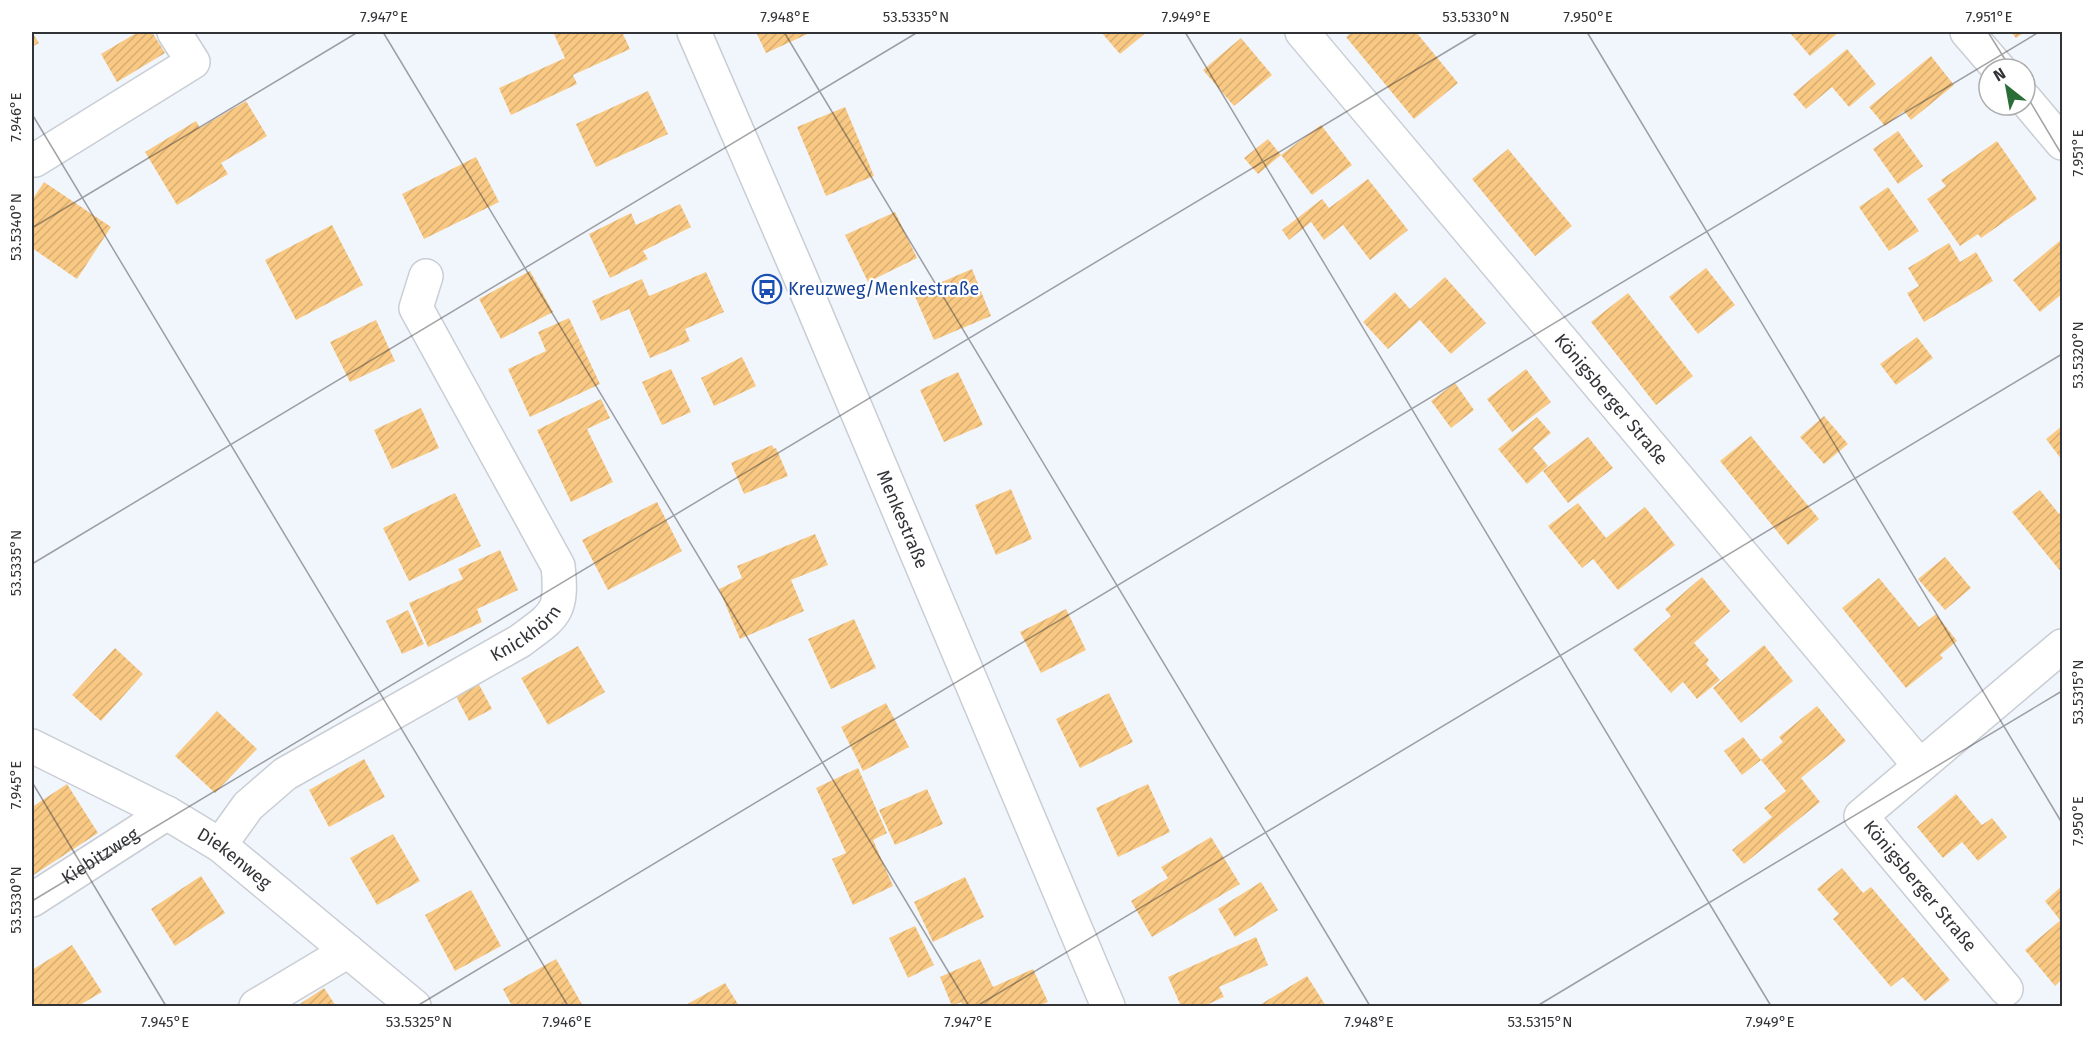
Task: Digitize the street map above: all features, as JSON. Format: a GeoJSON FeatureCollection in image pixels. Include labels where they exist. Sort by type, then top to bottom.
{"type":"FeatureCollection","features":[{"type":"Feature","properties":{"kind":"street"},"geometry":{"type":"LineString","coordinates":[[35,160],[193,62],[174,32]]}},
{"type":"Feature","properties":{"kind":"street","name":"Menkestraße"},"geometry":{"type":"LineString","coordinates":[[694,32],[799,274],[1108,1006]]}},
{"type":"Feature","properties":{"kind":"street","name":"Königsberger Straße"},"geometry":{"type":"LineString","coordinates":[[1302,32],[1920,766]]}},
{"type":"Feature","properties":{"kind":"street"},"geometry":{"type":"LineString","coordinates":[[1967,32],[1989,57]]}},
{"type":"Feature","properties":{"kind":"street"},"geometry":{"type":"LineString","coordinates":[[2037,113],[2062,143]]}},
{"type":"Feature","properties":{"kind":"street","name":"Knickhörn"},"geometry":{"type":"LineString","coordinates":[[220,845],[248,807],[285,774],[520,642],[552,617],[561,595],[558,566],[432,341],[416,308],[426,276]]}},
{"type":"Feature","properties":{"kind":"street","name":"Königsberger Straße"},"geometry":{"type":"LineString","coordinates":[[2006,989],[1861,816],[2062,646]]}},
{"type":"Feature","properties":{"kind":"street","name":"Diekenweg"},"geometry":{"type":"LineString","coordinates":[[32,746],[167,813],[220,845],[414,1006]]}},
{"type":"Feature","properties":{"kind":"street","name":"Kiebitzweg"},"geometry":{"type":"LineString","coordinates":[[32,900],[167,813]]}},
{"type":"Feature","properties":{"kind":"street"},"geometry":{"type":"LineString","coordinates":[[256,1006],[348,951]]}},
{"type":"Feature","properties":{"kind":"building"},"geometry":{"type":"Polygon","coordinates":[[[32,32],[39,43],[32,47],[32,32]]]}},
{"type":"Feature","properties":{"kind":"building"},"geometry":{"type":"Polygon","coordinates":[[[138,32],[152,32],[165,53],[117,82],[101,54],[138,32]]]}},
{"type":"Feature","properties":{"kind":"building"},"geometry":{"type":"Polygon","coordinates":[[[553,32],[622,32],[630,49],[573,75],[577,84],[511,115],[499,88],[565,58],[553,32]]]}},
{"type":"Feature","properties":{"kind":"building"},"geometry":{"type":"Polygon","coordinates":[[[756,32],[812,32],[766,53],[756,32]]]}},
{"type":"Feature","properties":{"kind":"building"},"geometry":{"type":"Polygon","coordinates":[[[1101,32],[1147,32],[1120,54],[1101,32]]]}},
{"type":"Feature","properties":{"kind":"building"},"geometry":{"type":"Polygon","coordinates":[[[1352,32],[1416,32],[1458,83],[1414,119],[1346,37],[1352,32]]]}},
{"type":"Feature","properties":{"kind":"building"},"geometry":{"type":"Polygon","coordinates":[[[1789,32],[1839,32],[1810,56],[1789,32]]]}},
{"type":"Feature","properties":{"kind":"building"},"geometry":{"type":"Polygon","coordinates":[[[2011,32],[2025,32],[2016,38],[2011,32]]]}},
{"type":"Feature","properties":{"kind":"building"},"geometry":{"type":"Polygon","coordinates":[[[1241,38],[1272,75],[1234,106],[1203,70],[1241,38]]]}},
{"type":"Feature","properties":{"kind":"building"},"geometry":{"type":"Polygon","coordinates":[[[1847,49],[1876,84],[1849,107],[1832,87],[1806,109],[1793,94],[1847,49]]]}},
{"type":"Feature","properties":{"kind":"building"},"geometry":{"type":"Polygon","coordinates":[[[1931,56],[1954,85],[1911,120],[1904,111],[1885,126],[1869,107],[1931,56]]]}},
{"type":"Feature","properties":{"kind":"building"},"geometry":{"type":"Polygon","coordinates":[[[648,91],[668,134],[596,167],[576,124],[648,91]]]}},
{"type":"Feature","properties":{"kind":"building"},"geometry":{"type":"Polygon","coordinates":[[[246,101],[267,136],[221,163],[228,174],[177,205],[145,152],[196,121],[200,128],[246,101]]]}},
{"type":"Feature","properties":{"kind":"building"},"geometry":{"type":"Polygon","coordinates":[[[845,107],[874,176],[826,196],[797,127],[845,107]]]}},
{"type":"Feature","properties":{"kind":"building"},"geometry":{"type":"Polygon","coordinates":[[[1321,125],[1352,165],[1312,195],[1281,155],[1321,125]]]}},
{"type":"Feature","properties":{"kind":"building"},"geometry":{"type":"Polygon","coordinates":[[[1898,131],[1923,166],[1898,184],[1873,149],[1898,131]]]}},
{"type":"Feature","properties":{"kind":"building"},"geometry":{"type":"Polygon","coordinates":[[[1268,139],[1281,155],[1258,174],[1244,158],[1268,139]]]}},
{"type":"Feature","properties":{"kind":"building"},"geometry":{"type":"Polygon","coordinates":[[[1997,141],[2037,199],[1981,238],[1978,234],[1960,246],[1927,199],[1946,186],[1941,180],[1997,141]]]}},
{"type":"Feature","properties":{"kind":"building"},"geometry":{"type":"Polygon","coordinates":[[[1508,149],[1572,226],[1535,256],[1472,179],[1508,149]]]}},
{"type":"Feature","properties":{"kind":"building"},"geometry":{"type":"Polygon","coordinates":[[[476,157],[499,202],[424,239],[402,194],[476,157]]]}},
{"type":"Feature","properties":{"kind":"building"},"geometry":{"type":"Polygon","coordinates":[[[1368,179],[1408,230],[1370,260],[1343,225],[1324,240],[1311,222],[1289,240],[1282,230],[1322,199],[1329,208],[1368,179]]]}},
{"type":"Feature","properties":{"kind":"building"},"geometry":{"type":"Polygon","coordinates":[[[44,182],[111,227],[77,279],[32,248],[32,200],[44,182]]]}},
{"type":"Feature","properties":{"kind":"building"},"geometry":{"type":"Polygon","coordinates":[[[1888,187],[1919,231],[1889,251],[1859,207],[1888,187]]]}},
{"type":"Feature","properties":{"kind":"building"},"geometry":{"type":"Polygon","coordinates":[[[680,204],[691,227],[643,251],[648,259],[610,278],[589,234],[631,213],[636,225],[680,204]]]}},
{"type":"Feature","properties":{"kind":"building"},"geometry":{"type":"Polygon","coordinates":[[[895,212],[917,258],[868,282],[845,235],[895,212]]]}},
{"type":"Feature","properties":{"kind":"building"},"geometry":{"type":"Polygon","coordinates":[[[332,225],[363,285],[296,320],[265,260],[332,225]]]}},
{"type":"Feature","properties":{"kind":"building"},"geometry":{"type":"Polygon","coordinates":[[[2062,239],[2062,294],[2040,312],[2013,280],[2062,239]]]}},
{"type":"Feature","properties":{"kind":"building"},"geometry":{"type":"Polygon","coordinates":[[[1949,243],[1960,262],[1976,252],[1993,281],[1924,322],[1907,293],[1919,286],[1908,268],[1949,243]]]}},
{"type":"Feature","properties":{"kind":"building"},"geometry":{"type":"Polygon","coordinates":[[[1706,268],[1735,305],[1698,334],[1669,297],[1706,268]]]}},
{"type":"Feature","properties":{"kind":"building"},"geometry":{"type":"Polygon","coordinates":[[[972,269],[991,316],[934,340],[914,294],[972,269]]]}},
{"type":"Feature","properties":{"kind":"building"},"geometry":{"type":"Polygon","coordinates":[[[530,271],[553,312],[501,339],[479,299],[530,271]]]}},
{"type":"Feature","properties":{"kind":"building"},"geometry":{"type":"Polygon","coordinates":[[[706,272],[724,312],[685,329],[690,341],[650,358],[629,309],[601,321],[592,301],[642,279],[649,296],[706,272]]]}},
{"type":"Feature","properties":{"kind":"building"},"geometry":{"type":"Polygon","coordinates":[[[1445,277],[1486,323],[1451,354],[1420,320],[1388,349],[1363,322],[1395,292],[1410,309],[1445,277]]]}},
{"type":"Feature","properties":{"kind":"building"},"geometry":{"type":"Polygon","coordinates":[[[1628,293],[1693,376],[1656,405],[1591,322],[1628,293]]]}},
{"type":"Feature","properties":{"kind":"building"},"geometry":{"type":"Polygon","coordinates":[[[569,318],[600,384],[530,417],[508,369],[546,351],[538,332],[569,318]]]}},
{"type":"Feature","properties":{"kind":"building"},"geometry":{"type":"Polygon","coordinates":[[[376,320],[395,361],[350,382],[330,342],[376,320]]]}},
{"type":"Feature","properties":{"kind":"building"},"geometry":{"type":"Polygon","coordinates":[[[1917,337],[1933,358],[1896,385],[1880,364],[1917,337]]]}},
{"type":"Feature","properties":{"kind":"building"},"geometry":{"type":"Polygon","coordinates":[[[742,357],[756,386],[714,406],[701,378],[742,357]]]}},
{"type":"Feature","properties":{"kind":"building"},"geometry":{"type":"Polygon","coordinates":[[[671,369],[691,412],[662,425],[642,382],[671,369]]]}},
{"type":"Feature","properties":{"kind":"building"},"geometry":{"type":"Polygon","coordinates":[[[1526,369],[1551,402],[1512,432],[1487,399],[1526,369]]]}},
{"type":"Feature","properties":{"kind":"building"},"geometry":{"type":"Polygon","coordinates":[[[958,372],[983,425],[944,442],[920,390],[958,372]]]}},
{"type":"Feature","properties":{"kind":"building"},"geometry":{"type":"Polygon","coordinates":[[[1455,383],[1474,410],[1451,428],[1431,401],[1455,383]]]}},
{"type":"Feature","properties":{"kind":"building"},"geometry":{"type":"Polygon","coordinates":[[[601,399],[610,418],[587,429],[613,482],[571,502],[537,430],[601,399]]]}},
{"type":"Feature","properties":{"kind":"building"},"geometry":{"type":"Polygon","coordinates":[[[421,408],[439,448],[392,469],[374,430],[421,408]]]}},
{"type":"Feature","properties":{"kind":"building"},"geometry":{"type":"Polygon","coordinates":[[[1824,416],[1848,444],[1824,464],[1800,437],[1824,416]]]}},
{"type":"Feature","properties":{"kind":"building"},"geometry":{"type":"Polygon","coordinates":[[[1537,417],[1551,433],[1533,448],[1548,466],[1527,484],[1498,449],[1537,417]]]}},
{"type":"Feature","properties":{"kind":"building"},"geometry":{"type":"Polygon","coordinates":[[[2062,426],[2062,460],[2046,439],[2062,426]]]}},
{"type":"Feature","properties":{"kind":"building"},"geometry":{"type":"Polygon","coordinates":[[[1751,436],[1819,519],[1788,545],[1720,461],[1751,436]]]}},
{"type":"Feature","properties":{"kind":"building"},"geometry":{"type":"Polygon","coordinates":[[[1588,437],[1613,468],[1568,503],[1543,471],[1588,437]]]}},
{"type":"Feature","properties":{"kind":"building"},"geometry":{"type":"Polygon","coordinates":[[[772,445],[774,449],[776,448],[788,476],[744,494],[731,463],[772,445]]]}},
{"type":"Feature","properties":{"kind":"building"},"geometry":{"type":"Polygon","coordinates":[[[1011,489],[1032,539],[996,555],[975,505],[1011,489]]]}},
{"type":"Feature","properties":{"kind":"building"},"geometry":{"type":"Polygon","coordinates":[[[2040,490],[2059,514],[2062,510],[2062,573],[2012,512],[2040,490]]]}},
{"type":"Feature","properties":{"kind":"building"},"geometry":{"type":"Polygon","coordinates":[[[455,493],[481,546],[409,581],[383,528],[455,493]]]}},
{"type":"Feature","properties":{"kind":"building"},"geometry":{"type":"Polygon","coordinates":[[[657,502],[682,551],[608,590],[582,540],[657,502]]]}},
{"type":"Feature","properties":{"kind":"building"},"geometry":{"type":"Polygon","coordinates":[[[1578,503],[1606,538],[1645,507],[1675,545],[1618,590],[1593,559],[1582,568],[1548,526],[1578,503]]]}},
{"type":"Feature","properties":{"kind":"building"},"geometry":{"type":"Polygon","coordinates":[[[815,534],[828,565],[791,580],[804,611],[740,639],[719,589],[742,578],[737,566],[815,534]]]}},
{"type":"Feature","properties":{"kind":"building"},"geometry":{"type":"Polygon","coordinates":[[[500,550],[518,590],[477,609],[482,622],[428,647],[409,603],[463,579],[458,569],[500,550]]]}},
{"type":"Feature","properties":{"kind":"building"},"geometry":{"type":"Polygon","coordinates":[[[1945,557],[1971,588],[1945,610],[1918,579],[1945,557]]]}},
{"type":"Feature","properties":{"kind":"building"},"geometry":{"type":"Polygon","coordinates":[[[1702,577],[1730,611],[1694,643],[1709,660],[1706,664],[1720,680],[1697,699],[1683,682],[1671,693],[1633,649],[1671,616],[1665,609],[1702,577]]]}},
{"type":"Feature","properties":{"kind":"building"},"geometry":{"type":"Polygon","coordinates":[[[1879,578],[1919,627],[1936,614],[1957,641],[1940,655],[1943,658],[1906,688],[1842,608],[1879,578]]]}},
{"type":"Feature","properties":{"kind":"building"},"geometry":{"type":"Polygon","coordinates":[[[1066,609],[1086,650],[1041,673],[1020,632],[1066,609]]]}},
{"type":"Feature","properties":{"kind":"building"},"geometry":{"type":"Polygon","coordinates":[[[408,610],[424,644],[402,654],[386,621],[408,610]]]}},
{"type":"Feature","properties":{"kind":"building"},"geometry":{"type":"Polygon","coordinates":[[[854,619],[876,668],[831,689],[808,639],[854,619]]]}},
{"type":"Feature","properties":{"kind":"building"},"geometry":{"type":"Polygon","coordinates":[[[1764,645],[1793,681],[1741,723],[1713,688],[1764,645]]]}},
{"type":"Feature","properties":{"kind":"building"},"geometry":{"type":"Polygon","coordinates":[[[578,646],[605,692],[548,725],[521,678],[578,646]]]}},
{"type":"Feature","properties":{"kind":"building"},"geometry":{"type":"Polygon","coordinates":[[[115,648],[143,674],[101,721],[72,695],[115,648]]]}},
{"type":"Feature","properties":{"kind":"building"},"geometry":{"type":"Polygon","coordinates":[[[475,677],[492,709],[469,721],[452,689],[475,677]]]}},
{"type":"Feature","properties":{"kind":"building"},"geometry":{"type":"Polygon","coordinates":[[[1109,693],[1133,742],[1080,768],[1056,719],[1109,693]]]}},
{"type":"Feature","properties":{"kind":"building"},"geometry":{"type":"Polygon","coordinates":[[[886,703],[909,747],[863,771],[841,727],[886,703]]]}},
{"type":"Feature","properties":{"kind":"building"},"geometry":{"type":"Polygon","coordinates":[[[1817,706],[1846,741],[1801,778],[1820,802],[1744,864],[1732,850],[1772,817],[1764,808],[1786,791],[1761,760],[1783,742],[1779,737],[1817,706]]]}},
{"type":"Feature","properties":{"kind":"building"},"geometry":{"type":"Polygon","coordinates":[[[217,711],[257,749],[215,793],[175,756],[217,711]]]}},
{"type":"Feature","properties":{"kind":"building"},"geometry":{"type":"Polygon","coordinates":[[[1743,737],[1761,760],[1742,775],[1724,751],[1743,737]]]}},
{"type":"Feature","properties":{"kind":"building"},"geometry":{"type":"Polygon","coordinates":[[[364,759],[385,797],[329,827],[309,790],[364,759]]]}},
{"type":"Feature","properties":{"kind":"building"},"geometry":{"type":"Polygon","coordinates":[[[858,768],[887,833],[873,840],[893,886],[853,905],[832,859],[846,853],[816,788],[858,768]]]}},
{"type":"Feature","properties":{"kind":"building"},"geometry":{"type":"Polygon","coordinates":[[[67,784],[98,833],[32,876],[32,807],[67,784]]]}},
{"type":"Feature","properties":{"kind":"building"},"geometry":{"type":"Polygon","coordinates":[[[1148,784],[1170,832],[1118,857],[1096,808],[1148,784]]]}},
{"type":"Feature","properties":{"kind":"building"},"geometry":{"type":"Polygon","coordinates":[[[927,789],[943,824],[895,845],[879,810],[927,789]]]}},
{"type":"Feature","properties":{"kind":"building"},"geometry":{"type":"Polygon","coordinates":[[[1956,794],[1982,825],[1992,818],[2007,837],[1978,861],[1962,842],[1943,858],[1917,827],[1956,794]]]}},
{"type":"Feature","properties":{"kind":"building"},"geometry":{"type":"Polygon","coordinates":[[[393,834],[420,881],[377,905],[350,858],[393,834]]]}},
{"type":"Feature","properties":{"kind":"building"},"geometry":{"type":"Polygon","coordinates":[[[1211,837],[1240,884],[1152,937],[1131,901],[1168,878],[1161,867],[1211,837]]]}},
{"type":"Feature","properties":{"kind":"building"},"geometry":{"type":"Polygon","coordinates":[[[1842,868],[1863,893],[1871,887],[1950,980],[1925,1001],[1903,977],[1891,987],[1833,919],[1839,914],[1817,889],[1842,868]]]}},
{"type":"Feature","properties":{"kind":"building"},"geometry":{"type":"Polygon","coordinates":[[[201,876],[225,913],[175,946],[151,909],[201,876]]]}},
{"type":"Feature","properties":{"kind":"building"},"geometry":{"type":"Polygon","coordinates":[[[965,877],[984,917],[933,942],[914,902],[965,877]]]}},
{"type":"Feature","properties":{"kind":"building"},"geometry":{"type":"Polygon","coordinates":[[[1261,882],[1278,910],[1235,937],[1218,909],[1261,882]]]}},
{"type":"Feature","properties":{"kind":"building"},"geometry":{"type":"Polygon","coordinates":[[[2062,886],[2062,918],[2060,920],[2045,901],[2062,886]]]}},
{"type":"Feature","properties":{"kind":"building"},"geometry":{"type":"Polygon","coordinates":[[[471,890],[501,946],[455,971],[425,915],[471,890]]]}},
{"type":"Feature","properties":{"kind":"building"},"geometry":{"type":"Polygon","coordinates":[[[2062,919],[2062,979],[2055,986],[2025,950],[2062,919]]]}},
{"type":"Feature","properties":{"kind":"building"},"geometry":{"type":"Polygon","coordinates":[[[915,926],[934,965],[908,978],[889,938],[915,926]]]}},
{"type":"Feature","properties":{"kind":"building"},"geometry":{"type":"Polygon","coordinates":[[[1256,937],[1268,965],[1219,987],[1224,997],[1204,1006],[1181,1006],[1168,977],[1256,937]]]}},
{"type":"Feature","properties":{"kind":"building"},"geometry":{"type":"Polygon","coordinates":[[[72,945],[102,992],[78,1006],[32,1006],[32,970],[72,945]]]}},
{"type":"Feature","properties":{"kind":"building"},"geometry":{"type":"Polygon","coordinates":[[[556,959],[583,1006],[512,1006],[503,989],[556,959]]]}},
{"type":"Feature","properties":{"kind":"building"},"geometry":{"type":"Polygon","coordinates":[[[980,959],[993,987],[1033,969],[1048,1002],[1037,1006],[963,1006],[961,1002],[952,1006],[940,977],[980,959]]]}},
{"type":"Feature","properties":{"kind":"building"},"geometry":{"type":"Polygon","coordinates":[[[1307,976],[1326,1006],[1258,1006],[1307,976]]]}},
{"type":"Feature","properties":{"kind":"building"},"geometry":{"type":"Polygon","coordinates":[[[725,983],[739,1006],[684,1006],[725,983]]]}},
{"type":"Feature","properties":{"kind":"building"},"geometry":{"type":"Polygon","coordinates":[[[324,988],[336,1006],[297,1006],[324,988]]]}},
{"type":"Feature","properties":{"kind":"place","name":"Kreuzweg/Menkestraße"},"geometry":{"type":"Point","coordinates":[767,289]}}]}
